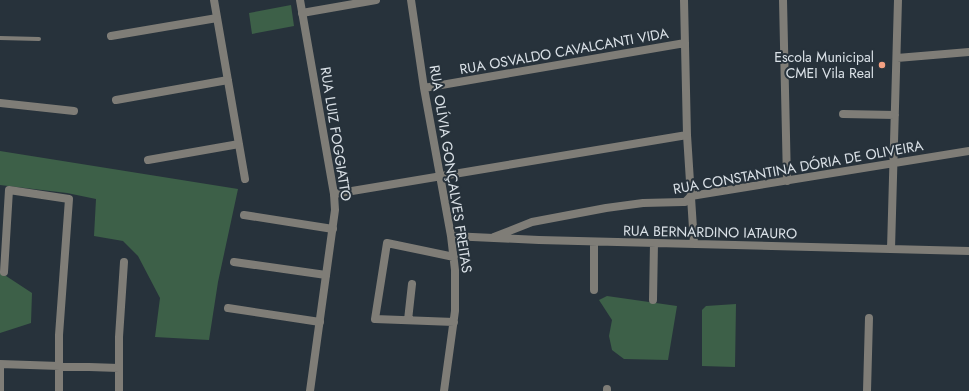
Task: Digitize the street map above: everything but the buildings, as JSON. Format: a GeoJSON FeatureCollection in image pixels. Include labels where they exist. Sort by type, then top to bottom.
{"type":"FeatureCollection","features":[{"type":"Feature","properties":{"kind":"street"},"geometry":{"type":"LineString","coordinates":[[214,0],[245,179]]}},
{"type":"Feature","properties":{"kind":"street","name":"RUA LUIZ FOGGIATTO"},"geometry":{"type":"LineString","coordinates":[[300,0],[334,194],[335,210],[310,391]]}},
{"type":"Feature","properties":{"kind":"street"},"geometry":{"type":"LineString","coordinates":[[302,13],[376,0]]}},
{"type":"Feature","properties":{"kind":"street","name":"RUA OLÍVIA GONÇALVES FREITAS"},"geometry":{"type":"LineString","coordinates":[[411,0],[424,88],[454,257],[456,297],[444,391]]}},
{"type":"Feature","properties":{"kind":"street"},"geometry":{"type":"LineString","coordinates":[[684,0],[687,135],[694,244]]}},
{"type":"Feature","properties":{"kind":"street"},"geometry":{"type":"LineString","coordinates":[[783,0],[787,181]]}},
{"type":"Feature","properties":{"kind":"street"},"geometry":{"type":"LineString","coordinates":[[891,249],[898,0]]}},
{"type":"Feature","properties":{"kind":"street"},"geometry":{"type":"LineString","coordinates":[[111,36],[217,18]]}},
{"type":"Feature","properties":{"kind":"street","name":"RUA OSVALDO CAVALCANTI VIDA"},"geometry":{"type":"LineString","coordinates":[[424,88],[685,43]]}},
{"type":"Feature","properties":{"kind":"street"},"geometry":{"type":"LineString","coordinates":[[897,58],[969,52]]}},
{"type":"Feature","properties":{"kind":"street"},"geometry":{"type":"LineString","coordinates":[[116,100],[228,80]]}},
{"type":"Feature","properties":{"kind":"street"},"geometry":{"type":"LineString","coordinates":[[0,103],[74,111]]}},
{"type":"Feature","properties":{"kind":"street"},"geometry":{"type":"LineString","coordinates":[[843,114],[895,115]]}},
{"type":"Feature","properties":{"kind":"street"},"geometry":{"type":"LineString","coordinates":[[334,194],[687,135]]}},
{"type":"Feature","properties":{"kind":"street"},"geometry":{"type":"LineString","coordinates":[[148,160],[239,144]]}},
{"type":"Feature","properties":{"kind":"street","name":"RUA CONSTANTINA DÓRIA DE OLIVEIRA"},"geometry":{"type":"LineString","coordinates":[[492,238],[545,219],[628,205],[655,202],[685,202],[691,196],[969,151]]}},
{"type":"Feature","properties":{"kind":"street"},"geometry":{"type":"LineString","coordinates":[[4,272],[10,190],[69,199],[59,335],[59,391]]}},
{"type":"Feature","properties":{"kind":"street"},"geometry":{"type":"LineString","coordinates":[[244,215],[333,229]]}},
{"type":"Feature","properties":{"kind":"street","name":"RUA BERNARDINO IATAURO"},"geometry":{"type":"LineString","coordinates":[[451,236],[594,242],[969,252]]}},
{"type":"Feature","properties":{"kind":"street"},"geometry":{"type":"LineString","coordinates":[[594,242],[594,290]]}},
{"type":"Feature","properties":{"kind":"street"},"geometry":{"type":"LineString","coordinates":[[454,257],[387,243],[375,319],[454,322]]}},
{"type":"Feature","properties":{"kind":"street"},"geometry":{"type":"LineString","coordinates":[[653,300],[654,243]]}},
{"type":"Feature","properties":{"kind":"street"},"geometry":{"type":"LineString","coordinates":[[119,391],[119,337],[124,262]]}},
{"type":"Feature","properties":{"kind":"street"},"geometry":{"type":"LineString","coordinates":[[234,262],[326,275]]}},
{"type":"Feature","properties":{"kind":"street"},"geometry":{"type":"LineString","coordinates":[[408,320],[412,284]]}},
{"type":"Feature","properties":{"kind":"street"},"geometry":{"type":"LineString","coordinates":[[228,308],[320,322]]}},
{"type":"Feature","properties":{"kind":"street"},"geometry":{"type":"LineString","coordinates":[[867,391],[869,318]]}},
{"type":"Feature","properties":{"kind":"street"},"geometry":{"type":"LineString","coordinates":[[0,391],[0,364],[119,368]]}},
{"type":"Feature","properties":{"kind":"lane"},"geometry":{"type":"LineString","coordinates":[[0,38],[39,39]]}},
{"type":"Feature","properties":{"kind":"green space"},"geometry":{"type":"Polygon","coordinates":[[[291,5],[294,26],[252,34],[249,13],[291,5]]]}},
{"type":"Feature","properties":{"kind":"green space"},"geometry":{"type":"Polygon","coordinates":[[[0,151],[238,189],[218,282],[209,340],[155,337],[160,298],[138,256],[123,241],[94,236],[96,199],[67,193],[0,185],[0,151]]]}},
{"type":"Feature","properties":{"kind":"green space"},"geometry":{"type":"Polygon","coordinates":[[[0,272],[32,293],[31,323],[0,333],[0,272]]]}},
{"type":"Feature","properties":{"kind":"green space"},"geometry":{"type":"Polygon","coordinates":[[[607,296],[677,306],[668,360],[624,359],[612,350],[609,336],[612,320],[599,300],[607,296]]]}},
{"type":"Feature","properties":{"kind":"green space"},"geometry":{"type":"Polygon","coordinates":[[[736,304],[735,367],[702,366],[702,310],[706,306],[736,304]]]}},
{"type":"Feature","properties":{"kind":"place","name":"Escola Municipal CMEI Vila Real"},"geometry":{"type":"Point","coordinates":[882,65]}}]}
